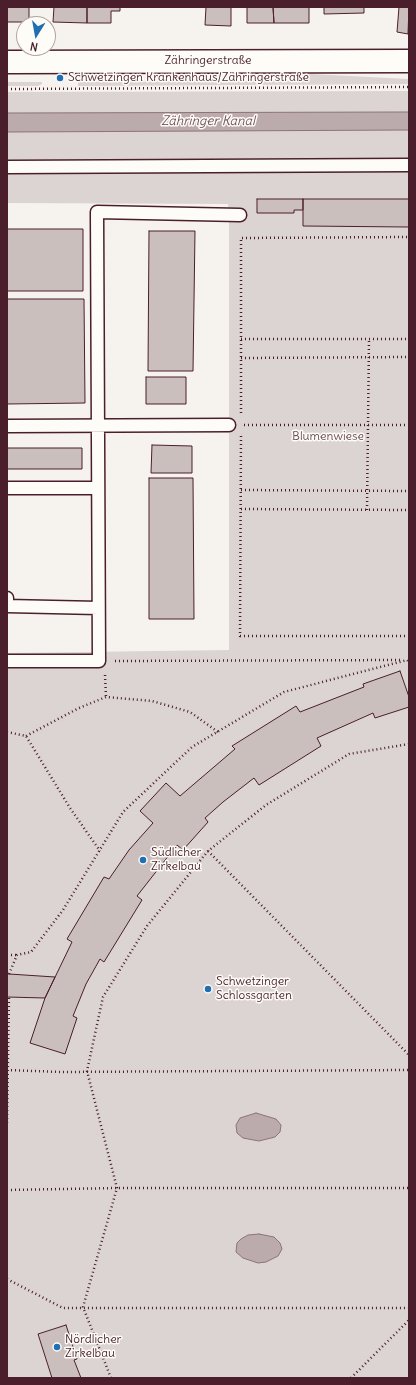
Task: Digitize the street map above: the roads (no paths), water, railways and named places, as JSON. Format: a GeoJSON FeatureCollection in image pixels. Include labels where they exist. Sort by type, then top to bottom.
{"type":"FeatureCollection","features":[{"type":"Feature","properties":{"kind":"main road","name":"Zähringerstraße"},"geometry":{"type":"LineString","coordinates":[[7,62],[409,61]]}},
{"type":"Feature","properties":{"kind":"lane"},"geometry":{"type":"LineString","coordinates":[[7,167],[409,165]]}},
{"type":"Feature","properties":{"kind":"lane"},"geometry":{"type":"LineString","coordinates":[[7,661],[102,661],[98,608],[97,212],[240,215]]}},
{"type":"Feature","properties":{"kind":"lane"},"geometry":{"type":"LineString","coordinates":[[7,426],[229,425]]}},
{"type":"Feature","properties":{"kind":"lane"},"geometry":{"type":"LineString","coordinates":[[7,488],[97,488]]}},
{"type":"Feature","properties":{"kind":"lane"},"geometry":{"type":"LineString","coordinates":[[7,598],[7,606],[98,608]]}},
{"type":"Feature","properties":{"kind":"water","name":"Zähringer Kanal"},"geometry":{"type":"Polygon","coordinates":[[[409,112],[409,130],[7,132],[7,113],[409,112]]]}},
{"type":"Feature","properties":{"kind":"water"},"geometry":{"type":"Polygon","coordinates":[[[256,1113],[276,1119],[281,1125],[280,1132],[275,1137],[259,1141],[243,1138],[237,1133],[236,1125],[240,1118],[256,1113]]]}},
{"type":"Feature","properties":{"kind":"water"},"geometry":{"type":"Polygon","coordinates":[[[259,1234],[274,1237],[280,1243],[282,1249],[278,1256],[266,1262],[258,1263],[243,1258],[236,1252],[237,1243],[241,1239],[248,1235],[259,1234]]]}},
{"type":"Feature","properties":{"kind":"place","name":"Schwetzingen Krankenhaus/Zähringerstraße"},"geometry":{"type":"Point","coordinates":[60,78]}},
{"type":"Feature","properties":{"kind":"place","name":"Südlicher Zirkelbau"},"geometry":{"type":"Point","coordinates":[143,860]}},
{"type":"Feature","properties":{"kind":"place","name":"Schwetzinger Schlossgarten"},"geometry":{"type":"Point","coordinates":[208,989]}},
{"type":"Feature","properties":{"kind":"place","name":"Nördlicher Zirkelbau"},"geometry":{"type":"Point","coordinates":[57,1347]}},
{"type":"Feature","properties":{"kind":"park label","name":"Blumenwiese"},"geometry":{"type":"Point","coordinates":[328,437]}}]}
